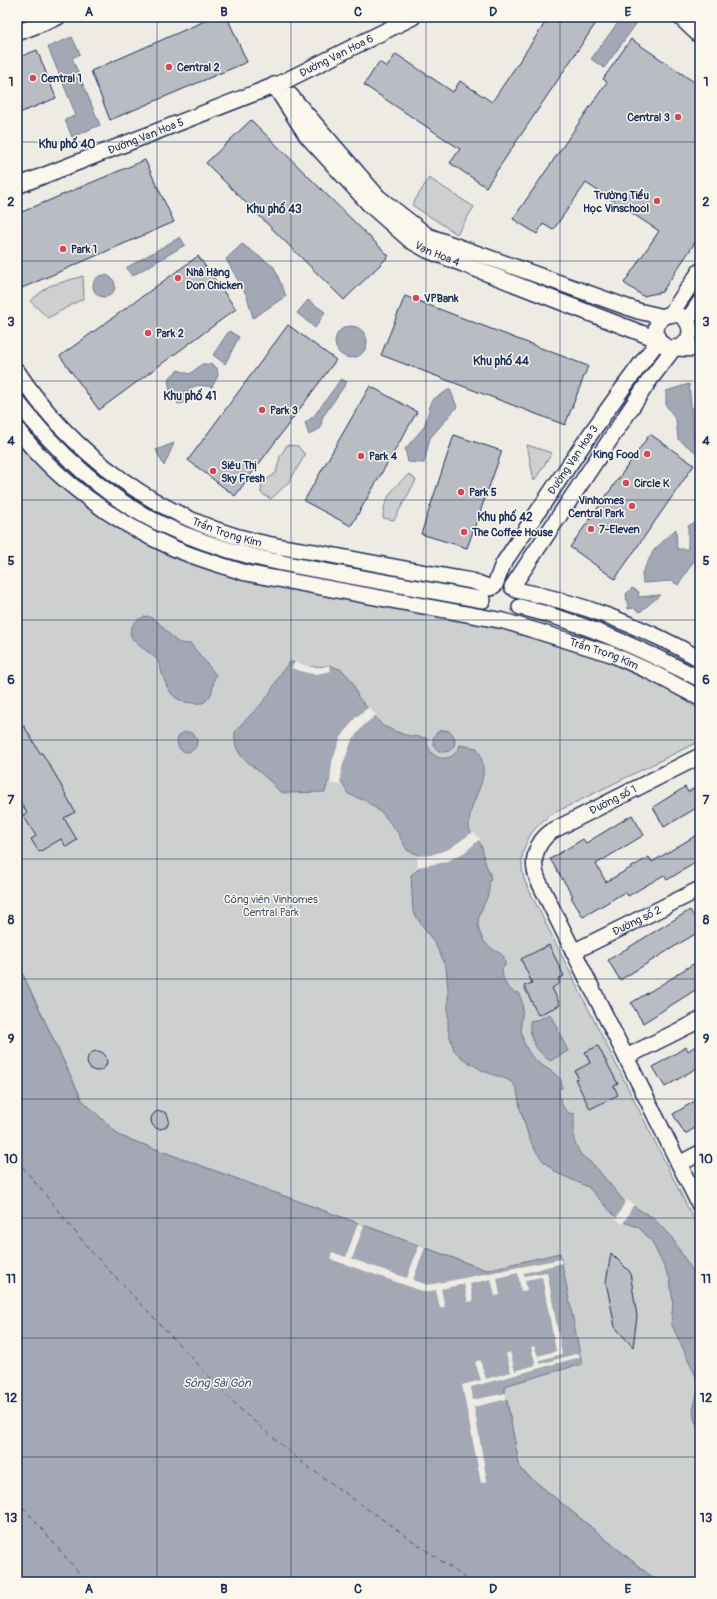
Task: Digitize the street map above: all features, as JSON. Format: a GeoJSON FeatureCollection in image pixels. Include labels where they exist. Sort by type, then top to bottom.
{"type":"FeatureCollection","features":[{"type":"Feature","properties":{"kind":"street"},"geometry":{"type":"LineString","coordinates":[[17,33],[58,17]]}},
{"type":"Feature","properties":{"kind":"street","name":"Đường Vạn Hoa 6"},"geometry":{"type":"LineString","coordinates":[[278,84],[413,17]]}},
{"type":"Feature","properties":{"kind":"street"},"geometry":{"type":"LineString","coordinates":[[680,17],[700,36]]}},
{"type":"Feature","properties":{"kind":"street","name":"Đường Vạn Hoa 5"},"geometry":{"type":"LineString","coordinates":[[17,186],[278,84]]}},
{"type":"Feature","properties":{"kind":"street","name":"Vạn Hoa 4"},"geometry":{"type":"LineString","coordinates":[[278,84],[316,124],[378,197],[428,236],[638,311],[667,316]]}},
{"type":"Feature","properties":{"kind":"street","name":"Vạn Hoa 4"},"geometry":{"type":"LineString","coordinates":[[278,84],[307,136],[370,204],[411,241],[427,250],[659,340]]}},
{"type":"Feature","properties":{"kind":"street"},"geometry":{"type":"LineString","coordinates":[[700,271],[667,316],[660,320],[656,330],[659,340],[665,346],[674,348],[700,349]]}},
{"type":"Feature","properties":{"kind":"street"},"geometry":{"type":"LineString","coordinates":[[674,348],[685,343],[688,338],[700,302]]}},
{"type":"Feature","properties":{"kind":"street"},"geometry":{"type":"LineString","coordinates":[[667,316],[679,316],[693,321]]}},
{"type":"Feature","properties":{"kind":"street","name":"Đường Vạn Hoa 3"},"geometry":{"type":"LineString","coordinates":[[490,591],[502,564],[634,372],[659,340]]}},
{"type":"Feature","properties":{"kind":"street","name":"Đường Vạn Hoa 3"},"geometry":{"type":"LineString","coordinates":[[514,588],[649,381],[674,348]]}},
{"type":"Feature","properties":{"kind":"street","name":"Trần Trọng Kim"},"geometry":{"type":"LineString","coordinates":[[17,371],[26,385],[60,427],[81,448],[120,479],[171,510],[218,530],[258,542],[472,581],[490,591]]}},
{"type":"Feature","properties":{"kind":"street","name":"Trần Trọng Kim"},"geometry":{"type":"LineString","coordinates":[[17,401],[45,435],[69,460],[98,484],[133,508],[162,525],[228,551],[266,561],[490,591],[507,584],[514,588],[586,609],[655,637],[700,659]]}},
{"type":"Feature","properties":{"kind":"street","name":"Trần Trọng Kim"},"geometry":{"type":"LineString","coordinates":[[17,430],[51,466],[86,496],[137,530],[171,547],[205,561],[246,573],[498,620],[611,654],[651,672],[700,698]]}},
{"type":"Feature","properties":{"kind":"street"},"geometry":{"type":"LineString","coordinates":[[490,591],[485,611],[498,620],[514,617],[520,607],[520,598],[514,588]]}},
{"type":"Feature","properties":{"kind":"street","name":"Trần Trọng Kim"},"geometry":{"type":"LineString","coordinates":[[520,607],[604,634],[671,664],[700,679]]}},
{"type":"Feature","properties":{"kind":"street","name":"Đường số 1"},"geometry":{"type":"LineString","coordinates":[[573,952],[535,874],[535,854],[544,836],[700,756]]}},
{"type":"Feature","properties":{"kind":"street","name":"Đường số 2"},"geometry":{"type":"LineString","coordinates":[[573,952],[700,888]]}},
{"type":"Feature","properties":{"kind":"street"},"geometry":{"type":"LineString","coordinates":[[573,952],[700,1206]]}},
{"type":"Feature","properties":{"kind":"street"},"geometry":{"type":"LineString","coordinates":[[626,1057],[700,1020]]}},
{"type":"Feature","properties":{"kind":"street"},"geometry":{"type":"LineString","coordinates":[[679,1164],[700,1153]]}},
{"type":"Feature","properties":{"kind":"green space"},"geometry":{"type":"Polygon","coordinates":[[[429,178],[474,207],[457,234],[412,205],[429,178]]]}},
{"type":"Feature","properties":{"kind":"green space"},"geometry":{"type":"Polygon","coordinates":[[[83,276],[84,298],[48,318],[30,301],[49,286],[83,276]]]}},
{"type":"Feature","properties":{"kind":"green space","name":"Công viên Vinhomes Central Park"},"geometry":{"type":"Polygon","coordinates":[[[17,438],[20,442],[187,560],[497,626],[586,651],[653,680],[700,710],[700,741],[550,815],[535,829],[530,836],[523,853],[522,862],[525,882],[700,1232],[700,1582],[658,1582],[520,1469],[504,1386],[560,1254],[486,1270],[120,1136],[82,1100],[17,962],[17,438]]]}},
{"type":"Feature","properties":{"kind":"green space"},"geometry":{"type":"Polygon","coordinates":[[[287,445],[298,446],[305,455],[289,482],[271,499],[261,493],[262,483],[276,473],[280,457],[287,445]]]}},
{"type":"Feature","properties":{"kind":"green space"},"geometry":{"type":"Polygon","coordinates":[[[527,445],[552,453],[534,481],[527,445]]]}},
{"type":"Feature","properties":{"kind":"green space"},"geometry":{"type":"Polygon","coordinates":[[[409,474],[416,480],[394,520],[383,518],[385,504],[388,498],[399,483],[409,474]]]}},
{"type":"Feature","properties":{"kind":"water"},"geometry":{"type":"Polygon","coordinates":[[[622,17],[626,17],[636,24],[604,68],[591,59],[622,17]]]}},
{"type":"Feature","properties":{"kind":"water"},"geometry":{"type":"Polygon","coordinates":[[[72,37],[80,54],[72,58],[100,125],[72,137],[65,120],[76,115],[48,47],[72,37]]]}},
{"type":"Feature","properties":{"kind":"water"},"geometry":{"type":"Polygon","coordinates":[[[180,237],[185,245],[132,276],[126,268],[180,237]]]}},
{"type":"Feature","properties":{"kind":"water"},"geometry":{"type":"Polygon","coordinates":[[[242,244],[274,267],[286,296],[253,318],[247,296],[226,259],[242,244]]]}},
{"type":"Feature","properties":{"kind":"water"},"geometry":{"type":"Polygon","coordinates":[[[104,275],[112,278],[115,286],[112,294],[104,297],[96,294],[93,286],[96,278],[104,275]]]}},
{"type":"Feature","properties":{"kind":"water"},"geometry":{"type":"Polygon","coordinates":[[[308,300],[325,312],[315,328],[297,313],[308,300]]]}},
{"type":"Feature","properties":{"kind":"water"},"geometry":{"type":"Polygon","coordinates":[[[348,326],[354,326],[364,333],[367,342],[366,348],[360,355],[354,358],[348,358],[338,351],[335,345],[335,339],[342,329],[348,326]]]}},
{"type":"Feature","properties":{"kind":"water"},"geometry":{"type":"Polygon","coordinates":[[[229,331],[239,337],[225,364],[213,355],[229,331]]]}},
{"type":"Feature","properties":{"kind":"water"},"geometry":{"type":"Polygon","coordinates":[[[202,364],[211,364],[217,368],[218,376],[212,387],[194,387],[189,392],[184,403],[178,404],[170,391],[168,379],[178,370],[190,374],[202,364]]]}},
{"type":"Feature","properties":{"kind":"water"},"geometry":{"type":"Polygon","coordinates":[[[341,379],[347,382],[322,418],[321,428],[309,435],[305,423],[314,416],[341,379]]]}},
{"type":"Feature","properties":{"kind":"water"},"geometry":{"type":"Polygon","coordinates":[[[689,384],[694,438],[700,441],[700,452],[698,454],[678,439],[676,420],[666,405],[666,391],[689,384]]]}},
{"type":"Feature","properties":{"kind":"water"},"geometry":{"type":"Polygon","coordinates":[[[450,389],[457,407],[430,438],[424,463],[408,462],[405,449],[424,427],[432,400],[450,389]]]}},
{"type":"Feature","properties":{"kind":"water"},"geometry":{"type":"Polygon","coordinates":[[[174,443],[164,466],[156,450],[174,443]]]}},
{"type":"Feature","properties":{"kind":"water"},"geometry":{"type":"Polygon","coordinates":[[[696,522],[699,553],[678,585],[672,581],[643,583],[642,573],[654,550],[676,529],[677,549],[688,549],[688,526],[696,522]]]}},
{"type":"Feature","properties":{"kind":"water"},"geometry":{"type":"Polygon","coordinates":[[[632,588],[639,592],[638,597],[660,595],[640,612],[634,608],[628,609],[626,594],[632,588]]]}},
{"type":"Feature","properties":{"kind":"water"},"geometry":{"type":"Polygon","coordinates":[[[148,616],[158,622],[179,643],[191,644],[216,675],[212,693],[203,703],[182,701],[173,695],[166,684],[158,661],[134,641],[130,631],[133,625],[136,621],[148,616]]]}},
{"type":"Feature","properties":{"kind":"water"},"geometry":{"type":"Polygon","coordinates":[[[290,662],[313,667],[329,665],[342,670],[353,683],[358,697],[383,726],[405,735],[427,738],[428,746],[435,756],[446,758],[452,756],[457,752],[460,745],[477,748],[482,760],[483,770],[482,779],[472,806],[469,827],[483,850],[484,859],[491,879],[489,882],[488,895],[479,917],[479,930],[487,944],[503,956],[505,966],[502,968],[503,979],[512,991],[515,993],[517,992],[522,1000],[523,1008],[521,1031],[523,1040],[530,1055],[553,1072],[561,1080],[562,1088],[559,1089],[560,1100],[563,1107],[568,1112],[571,1114],[574,1113],[574,1141],[581,1155],[594,1165],[624,1201],[652,1217],[658,1223],[672,1238],[692,1270],[695,1280],[700,1315],[700,1429],[696,1423],[693,1411],[698,1381],[671,1323],[673,1304],[670,1279],[651,1240],[638,1227],[623,1222],[614,1215],[588,1187],[557,1173],[544,1162],[535,1150],[529,1138],[520,1108],[517,1090],[513,1083],[483,1071],[462,1058],[454,1050],[448,1030],[448,990],[446,966],[435,944],[413,912],[411,875],[420,868],[419,855],[407,850],[398,833],[384,815],[366,801],[348,794],[341,781],[328,781],[325,792],[284,793],[279,791],[271,782],[242,757],[238,751],[235,742],[235,732],[263,702],[283,670],[290,662]]]}},
{"type":"Feature","properties":{"kind":"water"},"geometry":{"type":"Polygon","coordinates":[[[444,730],[448,731],[454,737],[454,745],[448,751],[444,752],[440,751],[434,745],[433,741],[434,737],[440,731],[444,730]]]}},
{"type":"Feature","properties":{"kind":"water"},"geometry":{"type":"Polygon","coordinates":[[[187,732],[194,735],[197,742],[194,749],[187,752],[180,749],[177,742],[180,735],[187,732]]]}},
{"type":"Feature","properties":{"kind":"water","name":"Sông Sài Gòn"},"geometry":{"type":"Polygon","coordinates":[[[17,962],[82,1100],[120,1136],[486,1270],[560,1253],[582,1364],[504,1386],[520,1469],[658,1582],[17,1582],[17,962]]]}},
{"type":"Feature","properties":{"kind":"water"},"geometry":{"type":"Polygon","coordinates":[[[550,1014],[568,1051],[550,1061],[537,1049],[534,1044],[530,1021],[540,1019],[550,1014]]]}},
{"type":"Feature","properties":{"kind":"pier"},"geometry":{"type":"Polygon","coordinates":[[[295,662],[312,667],[329,665],[331,671],[316,674],[307,673],[291,668],[295,662]]]}},
{"type":"Feature","properties":{"kind":"pier"},"geometry":{"type":"Polygon","coordinates":[[[369,707],[376,715],[364,725],[352,740],[342,767],[340,785],[330,783],[332,762],[340,739],[355,718],[369,707]]]}},
{"type":"Feature","properties":{"kind":"pier"},"geometry":{"type":"Polygon","coordinates":[[[473,832],[480,839],[465,852],[446,862],[418,867],[417,856],[431,855],[449,849],[473,832]]]}},
{"type":"Feature","properties":{"kind":"pier"},"geometry":{"type":"Polygon","coordinates":[[[626,1200],[634,1204],[623,1224],[616,1219],[626,1200]]]}},
{"type":"Feature","properties":{"kind":"pier"},"geometry":{"type":"Polygon","coordinates":[[[358,1223],[364,1225],[352,1259],[407,1278],[419,1245],[425,1247],[413,1280],[428,1285],[561,1259],[562,1263],[524,1273],[524,1276],[547,1272],[562,1354],[540,1360],[540,1364],[579,1353],[580,1357],[471,1387],[473,1400],[506,1393],[507,1399],[474,1407],[487,1481],[481,1483],[462,1385],[481,1380],[475,1362],[480,1360],[486,1379],[511,1372],[506,1354],[510,1352],[515,1371],[536,1365],[531,1347],[534,1346],[538,1356],[556,1351],[542,1277],[525,1280],[527,1290],[521,1291],[518,1273],[497,1278],[500,1295],[495,1296],[491,1279],[470,1284],[473,1301],[468,1302],[464,1284],[441,1289],[445,1307],[440,1308],[436,1290],[425,1292],[330,1259],[332,1252],[346,1257],[358,1223]]]}},
{"type":"Feature","properties":{"kind":"building","name":"Central 2"},"geometry":{"type":"Polygon","coordinates":[[[214,17],[227,17],[247,62],[110,120],[91,71],[214,17]]]}},
{"type":"Feature","properties":{"kind":"building"},"geometry":{"type":"Polygon","coordinates":[[[549,17],[600,17],[486,187],[450,163],[460,149],[364,85],[379,62],[387,67],[396,54],[453,92],[460,81],[492,102],[549,17]]]}},
{"type":"Feature","properties":{"kind":"building","name":"Trường Tiểu Học Vinschool"},"geometry":{"type":"Polygon","coordinates":[[[631,39],[700,86],[700,235],[662,292],[643,296],[624,283],[659,231],[586,183],[553,230],[543,224],[537,234],[513,219],[607,82],[603,79],[631,39]]]}},
{"type":"Feature","properties":{"kind":"building","name":"Central 1"},"geometry":{"type":"Polygon","coordinates":[[[37,50],[56,98],[17,114],[17,58],[37,50]]]}},
{"type":"Feature","properties":{"kind":"building"},"geometry":{"type":"Polygon","coordinates":[[[251,120],[389,256],[344,300],[206,163],[251,120]]]}},
{"type":"Feature","properties":{"kind":"building","name":"Park 1"},"geometry":{"type":"Polygon","coordinates":[[[145,160],[174,222],[22,288],[17,277],[17,214],[145,160]]]}},
{"type":"Feature","properties":{"kind":"building","name":"Park 2"},"geometry":{"type":"Polygon","coordinates":[[[198,256],[236,309],[99,410],[60,356],[198,256]]]}},
{"type":"Feature","properties":{"kind":"building"},"geometry":{"type":"Polygon","coordinates":[[[405,296],[588,366],[565,425],[381,355],[405,296]]]}},
{"type":"Feature","properties":{"kind":"building","name":"Park 3"},"geometry":{"type":"Polygon","coordinates":[[[288,325],[336,360],[235,496],[188,460],[288,325]]]}},
{"type":"Feature","properties":{"kind":"building","name":"Park 4"},"geometry":{"type":"Polygon","coordinates":[[[370,386],[417,412],[351,526],[304,501],[370,386]]]}},
{"type":"Feature","properties":{"kind":"building","name":"Vinhomes Central Park"},"geometry":{"type":"Polygon","coordinates":[[[650,434],[694,465],[615,579],[570,547],[650,434]]]}},
{"type":"Feature","properties":{"kind":"building","name":"Park 5"},"geometry":{"type":"Polygon","coordinates":[[[454,435],[502,451],[467,548],[421,534],[454,435]]]}},
{"type":"Feature","properties":{"kind":"building"},"geometry":{"type":"Polygon","coordinates":[[[24,726],[56,776],[75,812],[64,818],[77,840],[66,847],[61,839],[39,852],[31,839],[36,836],[23,815],[27,813],[17,796],[17,730],[24,726]]]}},
{"type":"Feature","properties":{"kind":"building"},"geometry":{"type":"Polygon","coordinates":[[[700,785],[700,806],[664,827],[653,807],[685,787],[688,792],[700,785]]]}},
{"type":"Feature","properties":{"kind":"building"},"geometry":{"type":"Polygon","coordinates":[[[632,815],[644,835],[596,864],[606,882],[649,857],[652,862],[700,833],[700,860],[667,880],[664,875],[628,896],[625,892],[583,917],[571,897],[573,896],[550,859],[583,839],[586,843],[632,815]]]}},
{"type":"Feature","properties":{"kind":"building"},"geometry":{"type":"Polygon","coordinates":[[[690,910],[700,926],[700,931],[620,980],[608,960],[690,910]]]}},
{"type":"Feature","properties":{"kind":"building"},"geometry":{"type":"Polygon","coordinates":[[[549,945],[564,976],[558,979],[560,983],[552,988],[560,1005],[538,1015],[524,986],[532,983],[521,959],[549,945]]]}},
{"type":"Feature","properties":{"kind":"building"},"geometry":{"type":"Polygon","coordinates":[[[700,960],[700,987],[643,1023],[631,1003],[700,960]]]}},
{"type":"Feature","properties":{"kind":"building"},"geometry":{"type":"Polygon","coordinates":[[[700,1043],[700,1066],[665,1087],[653,1067],[686,1047],[688,1051],[700,1043]]]}},
{"type":"Feature","properties":{"kind":"building"},"geometry":{"type":"Polygon","coordinates":[[[598,1046],[618,1084],[614,1086],[618,1095],[590,1109],[575,1079],[578,1078],[575,1071],[590,1063],[585,1052],[598,1046]]]}},
{"type":"Feature","properties":{"kind":"building"},"geometry":{"type":"Polygon","coordinates":[[[97,1051],[104,1054],[107,1061],[104,1068],[97,1071],[90,1068],[87,1061],[90,1054],[97,1051]]]}},
{"type":"Feature","properties":{"kind":"building"},"geometry":{"type":"Polygon","coordinates":[[[700,1098],[700,1125],[685,1134],[673,1114],[700,1098]]]}},
{"type":"Feature","properties":{"kind":"building"},"geometry":{"type":"Polygon","coordinates":[[[160,1111],[164,1112],[168,1116],[168,1124],[164,1128],[160,1129],[156,1128],[152,1124],[151,1120],[152,1116],[156,1112],[160,1111]]]}},
{"type":"Feature","properties":{"kind":"building"},"geometry":{"type":"Polygon","coordinates":[[[611,1253],[630,1272],[637,1316],[633,1347],[615,1327],[606,1282],[611,1253]]]}},
{"type":"Feature","properties":{"kind":"ferry route"},"geometry":{"type":"LineString","coordinates":[[17,1160],[89,1249],[241,1410],[304,1464],[471,1582]]}},
{"type":"Feature","properties":{"kind":"ferry route"},"geometry":{"type":"LineString","coordinates":[[17,1500],[87,1582]]}},
{"type":"Feature","properties":{"kind":"place","name":"Central 2"},"geometry":{"type":"Point","coordinates":[169,67]}},
{"type":"Feature","properties":{"kind":"place","name":"Central 1"},"geometry":{"type":"Point","coordinates":[33,78]}},
{"type":"Feature","properties":{"kind":"place","name":"Central 3"},"geometry":{"type":"Point","coordinates":[678,117]}},
{"type":"Feature","properties":{"kind":"place","name":"Trường Tiểu Học Vinschool"},"geometry":{"type":"Point","coordinates":[657,201]}},
{"type":"Feature","properties":{"kind":"place","name":"Park 1"},"geometry":{"type":"Point","coordinates":[63,249]}},
{"type":"Feature","properties":{"kind":"place","name":"Nhà Hàng Don Chicken"},"geometry":{"type":"Point","coordinates":[178,278]}},
{"type":"Feature","properties":{"kind":"place","name":"VPBank"},"geometry":{"type":"Point","coordinates":[416,298]}},
{"type":"Feature","properties":{"kind":"place","name":"Park 2"},"geometry":{"type":"Point","coordinates":[148,333]}},
{"type":"Feature","properties":{"kind":"place","name":"Park 3"},"geometry":{"type":"Point","coordinates":[262,410]}},
{"type":"Feature","properties":{"kind":"place","name":"King Food"},"geometry":{"type":"Point","coordinates":[647,454]}},
{"type":"Feature","properties":{"kind":"place","name":"Park 4"},"geometry":{"type":"Point","coordinates":[361,456]}},
{"type":"Feature","properties":{"kind":"place","name":"Siêu Thị Sky Fresh"},"geometry":{"type":"Point","coordinates":[213,471]}},
{"type":"Feature","properties":{"kind":"place","name":"Circle K"},"geometry":{"type":"Point","coordinates":[626,483]}},
{"type":"Feature","properties":{"kind":"place","name":"Park 5"},"geometry":{"type":"Point","coordinates":[461,492]}},
{"type":"Feature","properties":{"kind":"place","name":"Vinhomes Central Park"},"geometry":{"type":"Point","coordinates":[632,506]}},
{"type":"Feature","properties":{"kind":"place","name":"7-Eleven"},"geometry":{"type":"Point","coordinates":[591,529]}},
{"type":"Feature","properties":{"kind":"place","name":"The Coffee House"},"geometry":{"type":"Point","coordinates":[464,532]}},
{"type":"Feature","properties":{"kind":"district","name":"Khu phố 40"},"geometry":{"type":"Point","coordinates":[67,144]}},
{"type":"Feature","properties":{"kind":"district","name":"Khu phố 43"},"geometry":{"type":"Point","coordinates":[274,209]}},
{"type":"Feature","properties":{"kind":"district","name":"Khu phố 44"},"geometry":{"type":"Point","coordinates":[501,361]}},
{"type":"Feature","properties":{"kind":"district","name":"Khu phố 41"},"geometry":{"type":"Point","coordinates":[190,396]}},
{"type":"Feature","properties":{"kind":"district","name":"Khu phố 42"},"geometry":{"type":"Point","coordinates":[505,517]}}]}
